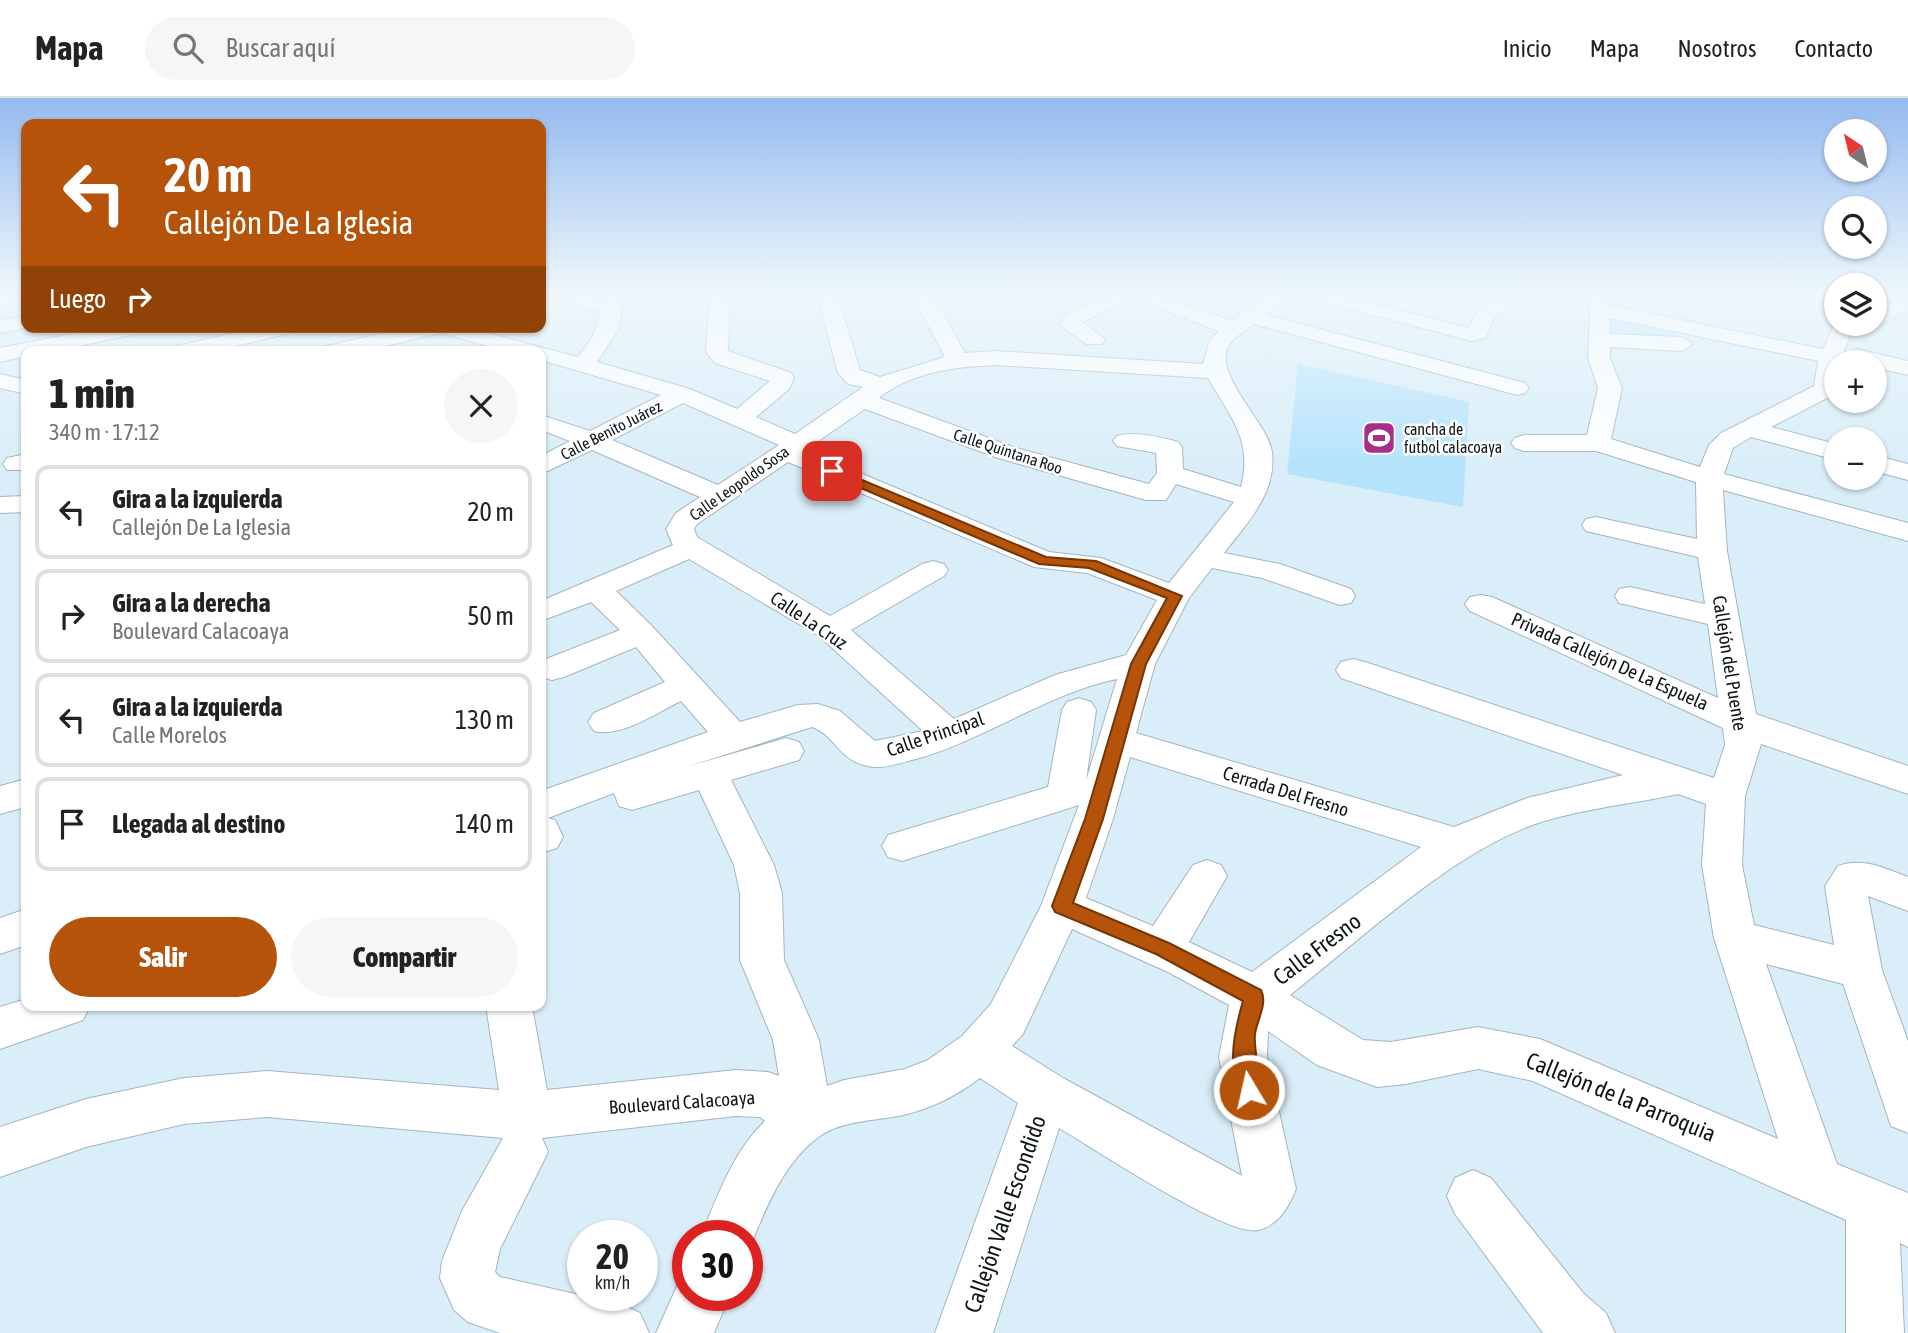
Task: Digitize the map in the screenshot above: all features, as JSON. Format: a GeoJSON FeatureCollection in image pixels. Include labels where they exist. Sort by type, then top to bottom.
{"type":"FeatureCollection","features":[{"type":"Feature","properties":{"kind":"street"},"geometry":{"type":"LineString","coordinates":[[584,364],[597,349]]}},
{"type":"Feature","properties":{"kind":"street"},"geometry":{"type":"LineString","coordinates":[[717,349],[723,358],[783,378],[781,384],[739,419]]}},
{"type":"Feature","properties":{"kind":"street","name":"Calle Quintana Roo"},"geometry":{"type":"LineString","coordinates":[[842,349],[849,373],[870,392],[1007,453],[1251,499]]}},
{"type":"Feature","properties":{"kind":"street"},"geometry":{"type":"LineString","coordinates":[[951,349],[958,361]]}},
{"type":"Feature","properties":{"kind":"street"},"geometry":{"type":"LineString","coordinates":[[902,846],[1079,808],[1117,740],[1138,664],[1175,596],[1251,499],[1258,471],[1259,451],[1250,429],[1216,372],[1213,360],[1215,349]]}},
{"type":"Feature","properties":{"kind":"street"},"geometry":{"type":"LineString","coordinates":[[1350,349],[1517,388]]}},
{"type":"Feature","properties":{"kind":"street"},"geometry":{"type":"LineString","coordinates":[[1598,349],[1610,395],[1598,443]]}},
{"type":"Feature","properties":{"kind":"street"},"geometry":{"type":"LineString","coordinates":[[1792,349],[1824,355]]}},
{"type":"Feature","properties":{"kind":"street"},"geometry":{"type":"LineString","coordinates":[[0,355],[21,351]]}},
{"type":"Feature","properties":{"kind":"street"},"geometry":{"type":"LineString","coordinates":[[546,354],[682,394],[739,419],[790,447],[1044,561],[1091,564],[1175,596]]}},
{"type":"Feature","properties":{"kind":"street","name":"Calle Leopoldo Sosa"},"geometry":{"type":"LineString","coordinates":[[546,610],[691,548],[683,539],[680,529],[686,519],[870,392],[958,361],[994,358],[1216,372]]}},
{"type":"Feature","properties":{"kind":"street"},"geometry":{"type":"LineString","coordinates":[[1887,365],[1908,368]]}},
{"type":"Feature","properties":{"kind":"street"},"geometry":{"type":"LineString","coordinates":[[0,381],[21,385]]}},
{"type":"Feature","properties":{"kind":"street","name":"Callejón del Puente"},"geometry":{"type":"LineString","coordinates":[[1817,1178],[1735,938],[1722,865],[1728,790],[1743,745],[1712,551],[1709,478],[1722,445],[1824,389]]}},
{"type":"Feature","properties":{"kind":"street","name":"Calle Benito Juárez"},"geometry":{"type":"LineString","coordinates":[[546,463],[682,394]]}},
{"type":"Feature","properties":{"kind":"street"},"geometry":{"type":"LineString","coordinates":[[546,424],[591,440],[718,495]]}},
{"type":"Feature","properties":{"kind":"street"},"geometry":{"type":"LineString","coordinates":[[1750,429],[1824,449]]}},
{"type":"Feature","properties":{"kind":"street"},"geometry":{"type":"LineString","coordinates":[[1126,442],[1169,447],[1163,484]]}},
{"type":"Feature","properties":{"kind":"street"},"geometry":{"type":"LineString","coordinates":[[1524,443],[1598,443],[1709,478],[1908,532]]}},
{"type":"Feature","properties":{"kind":"street"},"geometry":{"type":"LineString","coordinates":[[1887,466],[1908,472]]}},
{"type":"Feature","properties":{"kind":"street"},"geometry":{"type":"LineString","coordinates":[[0,505],[21,504]]}},
{"type":"Feature","properties":{"kind":"street"},"geometry":{"type":"LineString","coordinates":[[1595,525],[1712,551]]}},
{"type":"Feature","properties":{"kind":"street","name":"Calle La Cruz"},"geometry":{"type":"LineString","coordinates":[[691,548],[830,629],[949,734]]}},
{"type":"Feature","properties":{"kind":"street"},"geometry":{"type":"LineString","coordinates":[[1206,558],[1269,570],[1340,596]]}},
{"type":"Feature","properties":{"kind":"street"},"geometry":{"type":"LineString","coordinates":[[830,629],[933,570]]}},
{"type":"Feature","properties":{"kind":"street"},"geometry":{"type":"LineString","coordinates":[[596,589],[641,633],[687,685],[720,755],[761,893],[762,960],[796,1040],[803,1079],[803,1119]]}},
{"type":"Feature","properties":{"kind":"street"},"geometry":{"type":"LineString","coordinates":[[1630,596],[1723,618]]}},
{"type":"Feature","properties":{"kind":"street","name":"Privada Callejón De La Espuela"},"geometry":{"type":"LineString","coordinates":[[1481,604],[1738,718],[1761,731],[1908,780]]}},
{"type":"Feature","properties":{"kind":"street"},"geometry":{"type":"LineString","coordinates":[[552,669],[641,633]]}},
{"type":"Feature","properties":{"kind":"street","name":"Calle Principal"},"geometry":{"type":"LineString","coordinates":[[546,805],[720,755],[797,718],[818,716],[833,724],[852,745],[868,754],[888,753],[949,734],[1076,679],[1138,664]]}},
{"type":"Feature","properties":{"kind":"street"},"geometry":{"type":"LineString","coordinates":[[1353,670],[1675,780],[1728,790]]}},
{"type":"Feature","properties":{"kind":"street"},"geometry":{"type":"LineString","coordinates":[[1403,671],[1728,790]]}},
{"type":"Feature","properties":{"kind":"street"},"geometry":{"type":"LineString","coordinates":[[606,722],[687,685]]}},
{"type":"Feature","properties":{"kind":"street"},"geometry":{"type":"LineString","coordinates":[[735,1220],[746,1194],[772,1149],[803,1119],[844,1103],[906,1092],[945,1076],[979,1051],[1007,1019],[1062,906],[1079,808],[1079,710]]}},
{"type":"Feature","properties":{"kind":"street","name":"Cerrada Del Fresno"},"geometry":{"type":"LineString","coordinates":[[1117,740],[1456,843]]}},
{"type":"Feature","properties":{"kind":"street"},"geometry":{"type":"LineString","coordinates":[[608,803],[720,755],[786,751]]}},
{"type":"Feature","properties":{"kind":"street","name":"Calle Fresno"},"geometry":{"type":"LineString","coordinates":[[979,1051],[1046,1094],[1229,1199],[1255,1205],[1270,1189],[1243,1057],[1245,1032],[1254,996],[1456,843],[1527,812],[1595,793],[1675,780]]}},
{"type":"Feature","properties":{"kind":"street"},"geometry":{"type":"LineString","coordinates":[[0,800],[21,794]]}},
{"type":"Feature","properties":{"kind":"street"},"geometry":{"type":"LineString","coordinates":[[1163,948],[1207,877]]}},
{"type":"Feature","properties":{"kind":"street"},"geometry":{"type":"LineString","coordinates":[[1908,894],[1860,878],[1852,877],[1846,886],[1860,970],[1908,1109]]}},
{"type":"Feature","properties":{"kind":"street","name":"Callejón de la Parroquia"},"geometry":{"type":"LineString","coordinates":[[1062,906],[1163,948],[1254,996],[1339,1053],[1364,1063],[1386,1065],[1475,1048],[1505,1051],[1539,1061],[1817,1178],[1890,1212]]}},
{"type":"Feature","properties":{"kind":"street"},"geometry":{"type":"LineString","coordinates":[[0,936],[21,930]]}},
{"type":"Feature","properties":{"kind":"street"},"geometry":{"type":"LineString","coordinates":[[1735,938],[1860,970]]}},
{"type":"Feature","properties":{"kind":"street"},"geometry":{"type":"LineString","coordinates":[[0,1028],[51,1011]]}},
{"type":"Feature","properties":{"kind":"street"},"geometry":{"type":"LineString","coordinates":[[510,1011],[525,1134],[472,1251],[467,1273],[472,1292],[488,1302],[620,1333]]}},
{"type":"Feature","properties":{"kind":"street","name":"Boulevard Calacoaya"},"geometry":{"type":"LineString","coordinates":[[0,1152],[86,1123],[184,1101],[267,1094],[525,1134],[736,1093],[768,1095],[803,1119]]}},
{"type":"Feature","properties":{"kind":"street","name":"Callejón Valle Escondido"},"geometry":{"type":"LineString","coordinates":[[964,1333],[1046,1094]]}},
{"type":"Feature","properties":{"kind":"street"},"geometry":{"type":"LineString","coordinates":[[1473,1196],[1564,1314],[1586,1333]]}},
{"type":"Feature","properties":{"kind":"street"},"geometry":{"type":"LineString","coordinates":[[1875,1333],[1890,1212]]}},
{"type":"Feature","properties":{"kind":"street"},"geometry":{"type":"LineString","coordinates":[[685,1333],[695,1311]]}},
{"type":"Feature","properties":{"kind":"shaded area","name":"cancha de futbol calacoaya"},"geometry":{"type":"Polygon","coordinates":[[[1298,364],[1469,402],[1463,507],[1287,474],[1298,364]]]}},
{"type":"Feature","properties":{"kind":"place","name":"cancha de futbol calacoaya"},"geometry":{"type":"Point","coordinates":[1379,438]}},
{"type":"Feature","properties":{"kind":"route"},"geometry":{"type":"LineString","coordinates":[[832,471],[1044,561],[1057,564],[1091,564],[1175,596],[1138,664],[1094,819],[1062,906],[1163,948],[1254,996],[1245,1032],[1243,1057],[1249,1090]]}}]}
